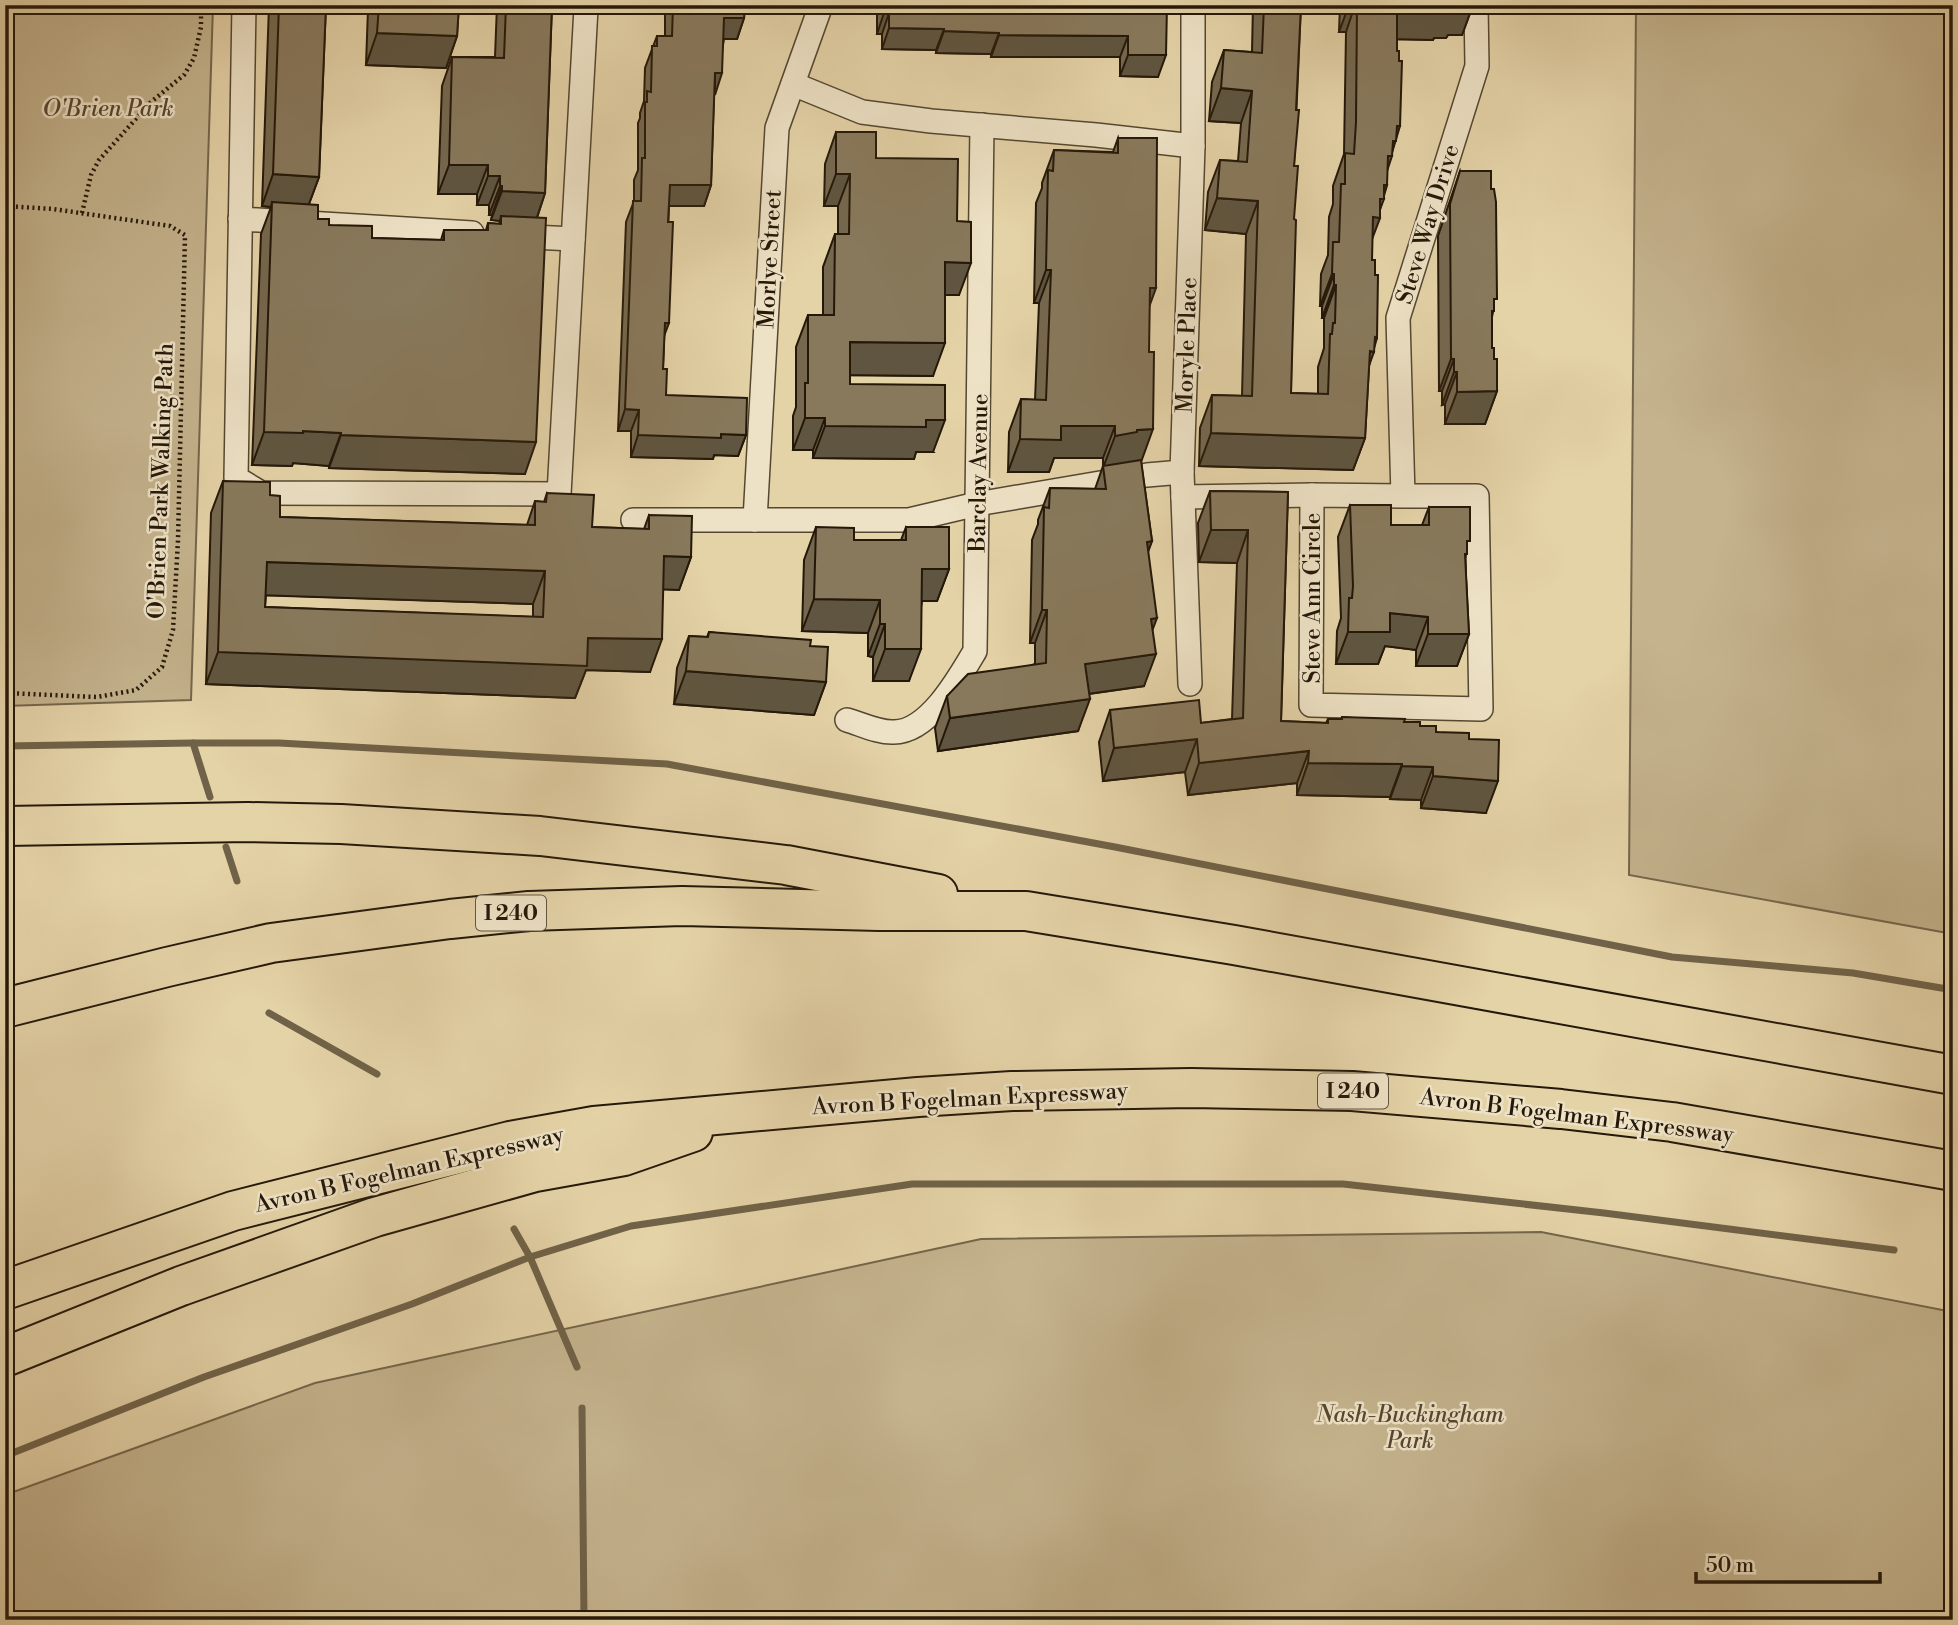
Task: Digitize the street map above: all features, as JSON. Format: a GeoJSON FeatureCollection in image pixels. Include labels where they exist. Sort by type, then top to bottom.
{"type":"FeatureCollection","features":[{"type":"Feature","properties":{"kind":"highway"},"geometry":{"type":"LineString","coordinates":[[5,826],[248,822],[341,824],[540,836],[786,865],[1026,911]]}},
{"type":"Feature","properties":{"kind":"highway","name":"I 240"},"geometry":{"type":"LineString","coordinates":[[5,1008],[271,943],[529,911],[682,906],[879,911],[1026,911],[1234,945],[1953,1075]]}},
{"type":"Feature","properties":{"kind":"highway","name":"Avron B Fogelman Expressway"},"geometry":{"type":"LineString","coordinates":[[5,1290],[233,1211],[510,1142],[594,1126],[1012,1091],[1191,1088],[1352,1091],[1672,1122],[1953,1171]]}},
{"type":"Feature","properties":{"kind":"highway"},"geometry":{"type":"LineString","coordinates":[[5,1357],[181,1286],[375,1217],[535,1172],[624,1156],[748,1113]]}},
{"type":"Feature","properties":{"kind":"street"},"geometry":{"type":"LineString","coordinates":[[244,5],[236,478],[261,493],[559,494],[586,8],[583,5]]}},
{"type":"Feature","properties":{"kind":"street","name":"Morlye Street"},"geometry":{"type":"LineString","coordinates":[[755,520],[777,128],[821,5]]}},
{"type":"Feature","properties":{"kind":"street","name":"Moryle Place"},"geometry":{"type":"LineString","coordinates":[[1190,684],[1182,472],[1193,146],[1193,5]]}},
{"type":"Feature","properties":{"kind":"street","name":"Steve Way Drive"},"geometry":{"type":"LineString","coordinates":[[1403,496],[1398,318],[1477,66],[1476,5]]}},
{"type":"Feature","properties":{"kind":"street"},"geometry":{"type":"LineString","coordinates":[[793,84],[862,113],[1193,146]]}},
{"type":"Feature","properties":{"kind":"street","name":"Barclay Avenue"},"geometry":{"type":"LineString","coordinates":[[847,720],[891,733],[908,731],[946,699],[975,651],[982,125]]}},
{"type":"Feature","properties":{"kind":"street"},"geometry":{"type":"LineString","coordinates":[[240,219],[573,239]]}},
{"type":"Feature","properties":{"kind":"street"},"geometry":{"type":"LineString","coordinates":[[633,520],[909,520],[977,504],[1147,475],[1182,472]]}},
{"type":"Feature","properties":{"kind":"street"},"geometry":{"type":"LineString","coordinates":[[1183,497],[1312,495]]}},
{"type":"Feature","properties":{"kind":"street","name":"Steve Ann Circle"},"geometry":{"type":"LineString","coordinates":[[1312,495],[1403,496],[1477,496],[1481,709],[1311,705],[1312,495]]}},
{"type":"Feature","properties":{"kind":"path"},"geometry":{"type":"LineString","coordinates":[[82,213],[91,175],[99,160],[151,102],[184,75],[194,58],[201,27],[201,5]]}},
{"type":"Feature","properties":{"kind":"path","name":"O'Brien Park Walking Path"},"geometry":{"type":"LineString","coordinates":[[5,206],[82,213],[170,226],[185,235],[178,540],[173,630],[162,667],[136,690],[97,696],[5,693]]}},
{"type":"Feature","properties":{"kind":"green space","name":"O'Brien Park"},"geometry":{"type":"Polygon","coordinates":[[[5,5],[213,5],[191,700],[5,706],[5,5]]]}},
{"type":"Feature","properties":{"kind":"green space"},"geometry":{"type":"Polygon","coordinates":[[[1636,5],[1953,5],[1953,934],[1629,875],[1636,5]]]}},
{"type":"Feature","properties":{"kind":"green space","name":"Nash-Buckingham Park"},"geometry":{"type":"Polygon","coordinates":[[[1541,1232],[1953,1312],[1953,1620],[5,1620],[5,1495],[315,1383],[981,1239],[1541,1232]]]}},
{"type":"Feature","properties":{"kind":"building"},"geometry":{"type":"Polygon","coordinates":[[[279,5],[326,5],[319,177],[273,174],[279,5]]]}},
{"type":"Feature","properties":{"kind":"building"},"geometry":{"type":"Polygon","coordinates":[[[379,5],[459,5],[457,36],[377,33],[379,5]]]}},
{"type":"Feature","properties":{"kind":"building"},"geometry":{"type":"Polygon","coordinates":[[[506,5],[552,5],[545,193],[502,191],[500,176],[488,176],[488,165],[449,165],[452,57],[504,58],[506,5]]]}},
{"type":"Feature","properties":{"kind":"building"},"geometry":{"type":"Polygon","coordinates":[[[673,5],[745,5],[744,18],[724,18],[722,73],[715,73],[711,185],[670,185],[668,222],[673,222],[669,323],[665,323],[663,369],[667,369],[666,395],[747,398],[746,435],[721,434],[721,438],[638,435],[639,410],[625,409],[633,201],[641,201],[642,158],[645,158],[645,102],[647,91],[651,92],[652,46],[657,46],[657,36],[672,36],[673,5]]]}},
{"type":"Feature","properties":{"kind":"building"},"geometry":{"type":"Polygon","coordinates":[[[885,5],[1167,5],[1166,55],[1128,55],[1128,36],[999,35],[944,29],[889,28],[889,13],[884,13],[885,5]]]}},
{"type":"Feature","properties":{"kind":"building"},"geometry":{"type":"Polygon","coordinates":[[[1264,5],[1301,5],[1296,110],[1299,110],[1294,166],[1298,166],[1294,219],[1291,393],[1328,394],[1330,334],[1335,323],[1333,242],[1339,242],[1345,153],[1354,154],[1357,5],[1445,5],[1445,8],[1397,6],[1397,51],[1399,61],[1402,61],[1400,126],[1397,126],[1396,141],[1393,141],[1392,156],[1388,156],[1387,185],[1384,185],[1384,199],[1380,199],[1380,218],[1373,217],[1372,260],[1375,260],[1375,275],[1378,275],[1377,338],[1375,337],[1374,352],[1370,351],[1365,438],[1211,433],[1212,395],[1252,396],[1258,201],[1217,198],[1220,160],[1247,162],[1252,91],[1221,88],[1224,50],[1262,53],[1264,5]]]}},
{"type":"Feature","properties":{"kind":"building"},"geometry":{"type":"Polygon","coordinates":[[[836,132],[876,132],[876,158],[958,159],[957,221],[971,222],[971,263],[945,262],[945,343],[850,342],[850,384],[945,385],[945,420],[926,420],[926,427],[825,426],[825,418],[805,418],[808,315],[834,315],[835,234],[849,234],[850,174],[836,174],[836,132]]]}},
{"type":"Feature","properties":{"kind":"building"},"geometry":{"type":"Polygon","coordinates":[[[1118,138],[1157,138],[1156,288],[1150,288],[1149,352],[1154,352],[1153,429],[1115,436],[1115,426],[1061,426],[1061,440],[1020,439],[1021,399],[1046,400],[1051,270],[1046,270],[1048,170],[1053,171],[1054,150],[1118,153],[1118,138]]]}},
{"type":"Feature","properties":{"kind":"building"},"geometry":{"type":"Polygon","coordinates":[[[1460,171],[1491,171],[1491,189],[1494,189],[1496,202],[1497,299],[1494,299],[1492,311],[1492,348],[1494,359],[1497,359],[1497,391],[1457,392],[1457,372],[1454,372],[1454,359],[1451,359],[1450,204],[1460,171]]]}},
{"type":"Feature","properties":{"kind":"building"},"geometry":{"type":"Polygon","coordinates":[[[272,202],[318,205],[318,219],[329,219],[329,225],[372,226],[372,238],[444,240],[444,230],[488,230],[488,223],[501,224],[501,216],[546,218],[536,442],[341,435],[303,431],[264,432],[272,202]]]}},
{"type":"Feature","properties":{"kind":"building"},"geometry":{"type":"Polygon","coordinates":[[[1141,460],[1152,541],[1147,542],[1157,618],[1151,619],[1156,654],[1085,664],[1090,699],[950,718],[947,696],[968,674],[1046,663],[1047,610],[1042,610],[1044,507],[1049,508],[1050,488],[1106,489],[1103,466],[1141,460]]]}},
{"type":"Feature","properties":{"kind":"building"},"geometry":{"type":"Polygon","coordinates":[[[223,481],[270,482],[270,495],[280,496],[280,517],[535,525],[535,501],[546,502],[547,493],[594,495],[592,527],[649,529],[649,515],[692,516],[691,557],[664,556],[662,639],[588,638],[587,666],[218,652],[223,481]],[[267,562],[265,607],[543,617],[545,571],[267,562]]]}},
{"type":"Feature","properties":{"kind":"building"},"geometry":{"type":"Polygon","coordinates":[[[1210,491],[1288,492],[1281,721],[1328,723],[1328,719],[1342,717],[1405,719],[1404,722],[1420,722],[1420,726],[1436,726],[1436,732],[1469,733],[1469,739],[1499,740],[1498,781],[1433,776],[1433,767],[1402,764],[1308,763],[1309,751],[1199,763],[1197,739],[1114,748],[1110,710],[1199,700],[1201,723],[1243,718],[1248,530],[1211,530],[1210,491]]]}},
{"type":"Feature","properties":{"kind":"building"},"geometry":{"type":"Polygon","coordinates":[[[1350,505],[1391,505],[1391,525],[1429,525],[1429,507],[1470,507],[1470,541],[1467,541],[1465,554],[1469,634],[1428,634],[1428,617],[1390,613],[1390,632],[1348,632],[1349,598],[1352,598],[1353,586],[1350,505]]]}},
{"type":"Feature","properties":{"kind":"building"},"geometry":{"type":"Polygon","coordinates":[[[816,527],[854,528],[854,540],[906,540],[906,527],[949,527],[949,569],[922,569],[921,649],[885,649],[885,624],[880,624],[880,600],[814,599],[816,527]]]}},
{"type":"Feature","properties":{"kind":"building"},"geometry":{"type":"Polygon","coordinates":[[[709,632],[811,640],[810,646],[828,647],[826,682],[686,671],[689,636],[708,637],[709,632]]]}},
{"type":"Feature","properties":{"kind":"waterway"},"geometry":{"type":"LineString","coordinates":[[5,746],[193,743]]}},
{"type":"Feature","properties":{"kind":"waterway"},"geometry":{"type":"LineString","coordinates":[[210,797],[193,743],[279,743],[667,764],[1115,847],[1672,957],[1853,973],[1953,990]]}},
{"type":"Feature","properties":{"kind":"waterway"},"geometry":{"type":"LineString","coordinates":[[226,847],[237,881]]}},
{"type":"Feature","properties":{"kind":"waterway"},"geometry":{"type":"LineString","coordinates":[[269,1013],[377,1074]]}},
{"type":"Feature","properties":{"kind":"waterway"},"geometry":{"type":"LineString","coordinates":[[5,1456],[204,1377],[412,1304],[530,1257],[631,1226],[912,1184],[1343,1184],[1604,1213],[1894,1250]]}},
{"type":"Feature","properties":{"kind":"waterway"},"geometry":{"type":"LineString","coordinates":[[514,1229],[530,1257],[577,1367]]}},
{"type":"Feature","properties":{"kind":"waterway"},"geometry":{"type":"LineString","coordinates":[[582,1408],[584,1620]]}},
{"type":"Feature","properties":{"kind":"waterway"},"geometry":{"type":"LineString","coordinates":[[1925,1614],[1941,1620]]}}]}
